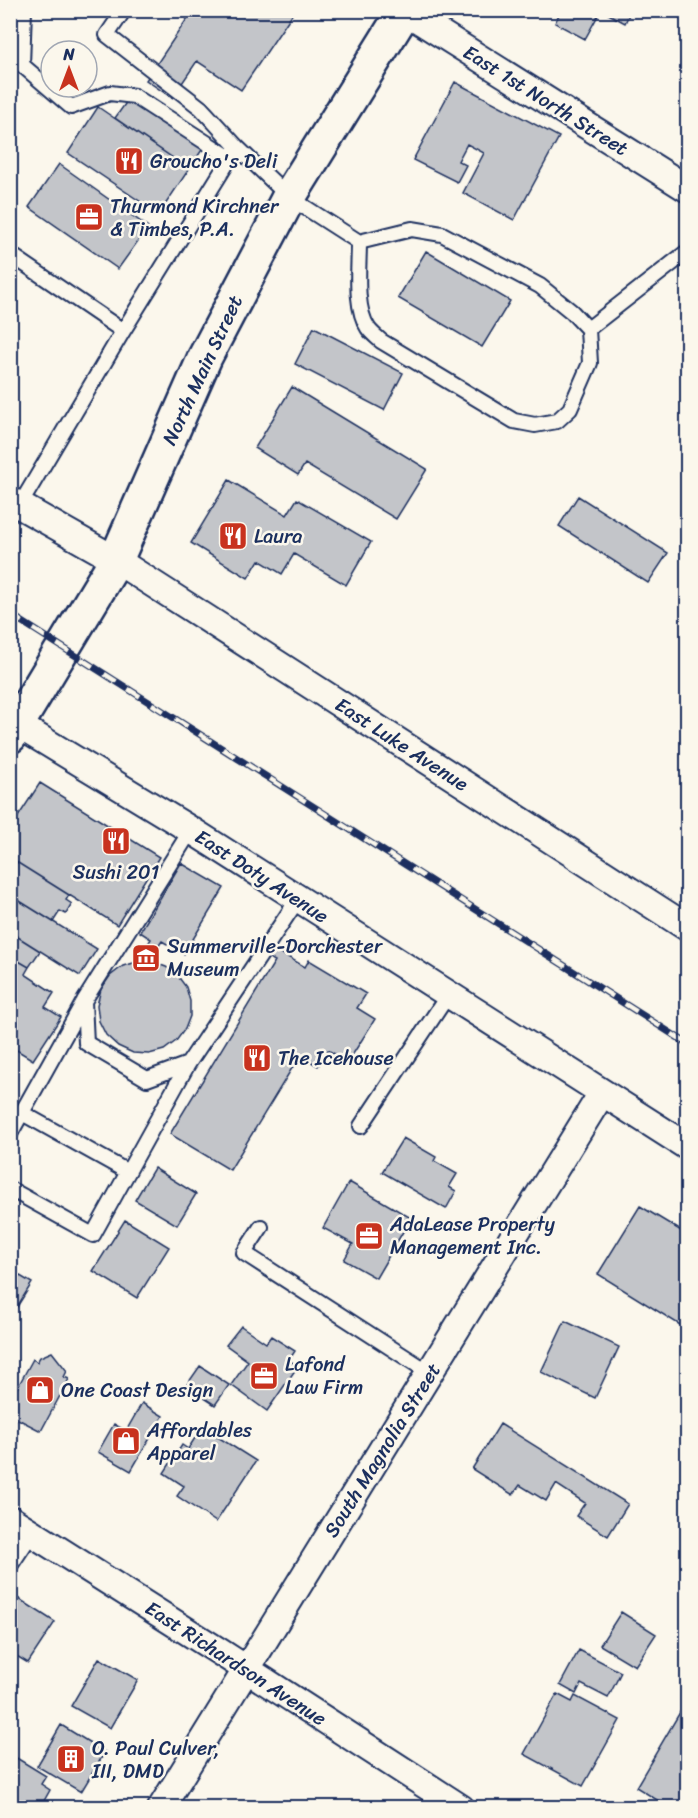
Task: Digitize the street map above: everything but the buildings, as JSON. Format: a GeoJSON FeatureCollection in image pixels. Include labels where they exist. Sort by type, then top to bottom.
{"type":"FeatureCollection","features":[{"type":"Feature","properties":{"kind":"main road","name":"North Main Street"},"geometry":{"type":"LineString","coordinates":[[13,727],[116,560],[205,357],[289,197],[404,11]]}},
{"type":"Feature","properties":{"kind":"street","name":"East 1st North Street"},"geometry":{"type":"LineString","coordinates":[[404,11],[686,185]]}},
{"type":"Feature","properties":{"kind":"street","name":"East Luke Avenue"},"geometry":{"type":"LineString","coordinates":[[15,503],[116,560],[687,928]]}},
{"type":"Feature","properties":{"kind":"street","name":"East Doty Avenue"},"geometry":{"type":"LineString","coordinates":[[13,727],[191,830],[687,1147]]}},
{"type":"Feature","properties":{"kind":"street","name":"South Magnolia Street"},"geometry":{"type":"LineString","coordinates":[[161,1808],[602,1092]]}},
{"type":"Feature","properties":{"kind":"street","name":"East Richardson Avenue"},"geometry":{"type":"LineString","coordinates":[[10,1519],[461,1808]]}},
{"type":"Feature","properties":{"kind":"lane"},"geometry":{"type":"LineString","coordinates":[[24,10],[22,65],[71,107],[110,93],[134,96],[233,153],[289,197],[359,242],[411,229],[442,234],[540,285],[588,329],[590,363],[570,409],[557,421],[535,425],[514,421],[381,341],[368,328],[361,311],[359,242]]}},
{"type":"Feature","properties":{"kind":"lane"},"geometry":{"type":"LineString","coordinates":[[124,10],[107,34],[201,108],[233,153]]}},
{"type":"Feature","properties":{"kind":"lane"},"geometry":{"type":"LineString","coordinates":[[15,503],[233,153]]}},
{"type":"Feature","properties":{"kind":"lane"},"geometry":{"type":"LineString","coordinates":[[588,329],[687,250]]}},
{"type":"Feature","properties":{"kind":"lane"},"geometry":{"type":"LineString","coordinates":[[10,255],[123,331]]}},
{"type":"Feature","properties":{"kind":"lane"},"geometry":{"type":"LineString","coordinates":[[10,1134],[84,1001],[191,830]]}},
{"type":"Feature","properties":{"kind":"lane"},"geometry":{"type":"LineString","coordinates":[[10,1189],[93,1234],[188,1064],[298,899]]}},
{"type":"Feature","properties":{"kind":"lane"},"geometry":{"type":"LineString","coordinates":[[361,1126],[448,995]]}},
{"type":"Feature","properties":{"kind":"lane"},"geometry":{"type":"LineString","coordinates":[[84,1001],[86,1043],[147,1079],[188,1064]]}},
{"type":"Feature","properties":{"kind":"lane"},"geometry":{"type":"LineString","coordinates":[[22,1113],[128,1172]]}},
{"type":"Feature","properties":{"kind":"lane"},"geometry":{"type":"LineString","coordinates":[[261,1227],[244,1252],[430,1373]]}},
{"type":"Feature","properties":{"kind":"lane"},"geometry":{"type":"LineString","coordinates":[[10,1566],[32,1533]]}},
{"type":"Feature","properties":{"kind":"railway"},"geometry":{"type":"LineString","coordinates":[[10,614],[688,1044]]}},
{"type":"Feature","properties":{"kind":"place","name":"Groucho's Deli"},"geometry":{"type":"Point","coordinates":[129,161]}},
{"type":"Feature","properties":{"kind":"place","name":"Thurmond Kirchner & Timbes, P.A."},"geometry":{"type":"Point","coordinates":[89,217]}},
{"type":"Feature","properties":{"kind":"place","name":"Laura"},"geometry":{"type":"Point","coordinates":[233,536]}},
{"type":"Feature","properties":{"kind":"place","name":"Sushi 201"},"geometry":{"type":"Point","coordinates":[116,841]}},
{"type":"Feature","properties":{"kind":"place","name":"Summerville-Dorchester Museum"},"geometry":{"type":"Point","coordinates":[146,958]}},
{"type":"Feature","properties":{"kind":"place","name":"The Icehouse"},"geometry":{"type":"Point","coordinates":[257,1058]}},
{"type":"Feature","properties":{"kind":"place","name":"AdaLease Property Management Inc."},"geometry":{"type":"Point","coordinates":[369,1236]}},
{"type":"Feature","properties":{"kind":"place","name":"Lafond Law Firm"},"geometry":{"type":"Point","coordinates":[264,1376]}},
{"type":"Feature","properties":{"kind":"place","name":"One Coast Design"},"geometry":{"type":"Point","coordinates":[40,1390]}},
{"type":"Feature","properties":{"kind":"place","name":"Affordables Apparel"},"geometry":{"type":"Point","coordinates":[126,1441]}},
{"type":"Feature","properties":{"kind":"place","name":"O. Paul Culver, III, DMD"},"geometry":{"type":"Point","coordinates":[71,1759]}}]}
